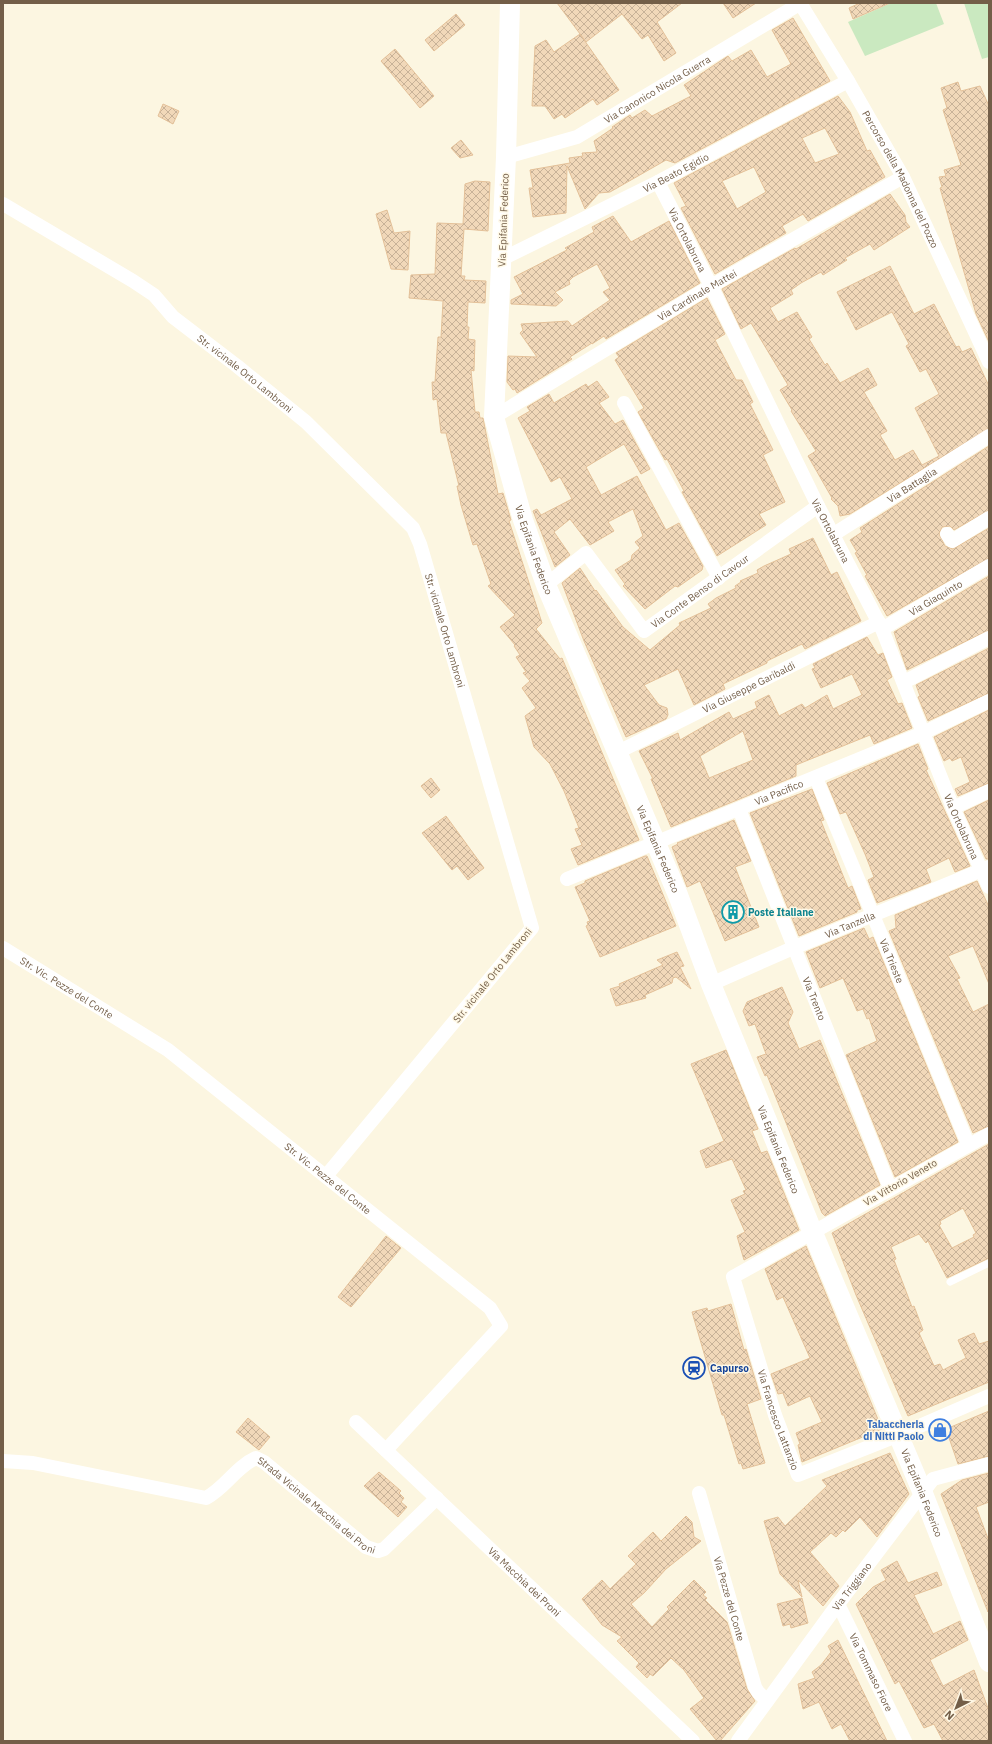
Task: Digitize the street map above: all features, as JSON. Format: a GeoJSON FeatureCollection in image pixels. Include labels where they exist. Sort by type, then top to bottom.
{"type":"FeatureCollection","features":[{"type":"Feature","properties":{"kind":"main road","name":"Via Epifania Federico"},"geometry":{"type":"LineString","coordinates":[[510,3],[506,157],[494,418],[523,520],[546,585],[656,842],[711,984],[813,1233],[922,1491],[989,1662]]}},
{"type":"Feature","properties":{"kind":"street","name":"Via Canonico Nicola Guerra"},"geometry":{"type":"LineString","coordinates":[[506,157],[577,137],[801,3]]}},
{"type":"Feature","properties":{"kind":"street","name":"Percorso della Madonna del Pozzo"},"geometry":{"type":"LineString","coordinates":[[801,3],[848,80],[903,177],[989,362]]}},
{"type":"Feature","properties":{"kind":"street","name":"Via Beato Egidio"},"geometry":{"type":"LineString","coordinates":[[502,259],[658,182],[848,80]]}},
{"type":"Feature","properties":{"kind":"street","name":"Via Cardinale Mattei"},"geometry":{"type":"LineString","coordinates":[[494,418],[711,286],[903,177]]}},
{"type":"Feature","properties":{"kind":"street","name":"Via Ortolabruna"},"geometry":{"type":"LineString","coordinates":[[658,182],[711,286],[818,506],[834,534],[880,626],[904,682],[953,808],[985,868],[989,887]]}},
{"type":"Feature","properties":{"kind":"street","name":"Str. vicinale Orto Lambroni"},"geometry":{"type":"LineString","coordinates":[[3,204],[134,281],[154,295],[173,317],[306,422],[413,528],[420,544],[532,928],[326,1176]]}},
{"type":"Feature","properties":{"kind":"street"},"geometry":{"type":"LineString","coordinates":[[624,403],[719,578]]}},
{"type":"Feature","properties":{"kind":"street","name":"Via Battaglia"},"geometry":{"type":"LineString","coordinates":[[834,534],[989,436]]}},
{"type":"Feature","properties":{"kind":"street","name":"Via Conte Benso di Cavour"},"geometry":{"type":"LineString","coordinates":[[546,585],[586,553],[644,631],[818,506]]}},
{"type":"Feature","properties":{"kind":"street"},"geometry":{"type":"LineString","coordinates":[[947,534],[952,541],[989,518]]}},
{"type":"Feature","properties":{"kind":"street","name":"Via Giaquinto"},"geometry":{"type":"LineString","coordinates":[[880,626],[989,566]]}},
{"type":"Feature","properties":{"kind":"street","name":"Via Giuseppe Garibaldi"},"geometry":{"type":"LineString","coordinates":[[618,752],[880,626]]}},
{"type":"Feature","properties":{"kind":"street"},"geometry":{"type":"LineString","coordinates":[[904,682],[989,638]]}},
{"type":"Feature","properties":{"kind":"street","name":"Via Pacifico"},"geometry":{"type":"LineString","coordinates":[[567,879],[923,733],[989,701]]}},
{"type":"Feature","properties":{"kind":"street","name":"Via Trieste"},"geometry":{"type":"LineString","coordinates":[[816,778],[968,1144]]}},
{"type":"Feature","properties":{"kind":"street"},"geometry":{"type":"LineString","coordinates":[[953,808],[989,791]]}},
{"type":"Feature","properties":{"kind":"street","name":"Via Trento"},"geometry":{"type":"LineString","coordinates":[[739,809],[890,1188]]}},
{"type":"Feature","properties":{"kind":"street","name":"Via Tanzella"},"geometry":{"type":"LineString","coordinates":[[711,984],[873,914],[985,868]]}},
{"type":"Feature","properties":{"kind":"street","name":"Str. Vic. Pezze del Conte"},"geometry":{"type":"LineString","coordinates":[[3,948],[168,1050],[490,1308],[501,1326],[386,1450]]}},
{"type":"Feature","properties":{"kind":"street","name":"Via Vittorio Veneto"},"geometry":{"type":"LineString","coordinates":[[813,1233],[968,1144],[989,1134]]}},
{"type":"Feature","properties":{"kind":"street","name":"Via Francesco Lattanzio"},"geometry":{"type":"LineString","coordinates":[[813,1233],[732,1277],[775,1415],[798,1475],[899,1435],[989,1396]]}},
{"type":"Feature","properties":{"kind":"street","name":"Via Macchia dei Proni"},"geometry":{"type":"LineString","coordinates":[[356,1422],[694,1741]]}},
{"type":"Feature","properties":{"kind":"street","name":"Strada Vicinale Macchia dei Proni"},"geometry":{"type":"LineString","coordinates":[[3,1461],[33,1463],[206,1498],[213,1494],[246,1462],[256,1458],[264,1462],[366,1547],[378,1551],[384,1549],[437,1498]]}},
{"type":"Feature","properties":{"kind":"street","name":"Via Triggiano"},"geometry":{"type":"LineString","coordinates":[[738,1741],[922,1491],[933,1479],[989,1464]]}},
{"type":"Feature","properties":{"kind":"street","name":"Via Pezze del Conte"},"geometry":{"type":"LineString","coordinates":[[699,1493],[755,1687],[767,1701]]}},
{"type":"Feature","properties":{"kind":"street","name":"Via Tommaso Fiore"},"geometry":{"type":"LineString","coordinates":[[838,1604],[906,1741]]}},
{"type":"Feature","properties":{"kind":"lane"},"geometry":{"type":"LineString","coordinates":[[950,1282],[989,1263]]}},
{"type":"Feature","properties":{"kind":"green space"},"geometry":{"type":"Polygon","coordinates":[[[891,3],[936,3],[944,24],[865,56],[848,22],[891,3]]]}},
{"type":"Feature","properties":{"kind":"green space"},"geometry":{"type":"Polygon","coordinates":[[[964,3],[989,3],[989,57],[982,59],[964,3]]]}},
{"type":"Feature","properties":{"kind":"building"},"geometry":{"type":"Polygon","coordinates":[[[557,3],[682,3],[657,22],[676,53],[664,61],[648,35],[642,39],[622,14],[586,42],[557,3]]]}},
{"type":"Feature","properties":{"kind":"building"},"geometry":{"type":"Polygon","coordinates":[[[723,3],[756,3],[733,18],[723,3]]]}},
{"type":"Feature","properties":{"kind":"building"},"geometry":{"type":"Polygon","coordinates":[[[860,3],[890,3],[853,19],[849,8],[860,3]]]}},
{"type":"Feature","properties":{"kind":"building"},"geometry":{"type":"Polygon","coordinates":[[[456,14],[465,25],[434,51],[425,40],[456,14]]]}},
{"type":"Feature","properties":{"kind":"building"},"geometry":{"type":"Polygon","coordinates":[[[793,18],[830,81],[675,163],[666,160],[610,192],[599,193],[585,209],[567,166],[566,213],[533,217],[529,188],[533,188],[530,170],[570,163],[569,158],[583,156],[582,153],[597,152],[594,141],[613,128],[612,127],[630,115],[632,118],[645,110],[652,116],[691,96],[684,85],[728,56],[732,61],[751,50],[767,77],[791,64],[772,30],[793,18]]]}},
{"type":"Feature","properties":{"kind":"building"},"geometry":{"type":"Polygon","coordinates":[[[580,34],[619,90],[597,105],[593,99],[565,118],[562,114],[554,119],[545,106],[532,106],[535,46],[546,40],[554,52],[580,34]]]}},
{"type":"Feature","properties":{"kind":"building"},"geometry":{"type":"Polygon","coordinates":[[[395,49],[434,96],[420,108],[381,61],[395,49]]]}},
{"type":"Feature","properties":{"kind":"building"},"geometry":{"type":"Polygon","coordinates":[[[958,82],[961,91],[980,86],[989,106],[989,342],[976,314],[940,188],[942,187],[939,177],[946,176],[944,170],[961,165],[943,110],[947,108],[941,88],[958,82]]]}},
{"type":"Feature","properties":{"kind":"building"},"geometry":{"type":"Polygon","coordinates":[[[838,96],[850,112],[867,151],[870,150],[885,177],[808,221],[803,214],[782,226],[786,233],[715,274],[681,208],[686,206],[674,183],[838,96]],[[825,128],[802,138],[815,163],[839,154],[825,128]],[[754,167],[722,181],[737,209],[766,192],[754,167]]]}},
{"type":"Feature","properties":{"kind":"building"},"geometry":{"type":"Polygon","coordinates":[[[163,104],[179,111],[173,124],[158,116],[163,104]]]}},
{"type":"Feature","properties":{"kind":"building"},"geometry":{"type":"Polygon","coordinates":[[[461,140],[473,155],[460,158],[451,148],[461,140]]]}},
{"type":"Feature","properties":{"kind":"building"},"geometry":{"type":"Polygon","coordinates":[[[475,181],[490,182],[488,231],[464,229],[461,276],[465,276],[464,280],[486,281],[485,303],[468,302],[468,339],[475,340],[474,371],[471,370],[475,412],[479,412],[480,418],[483,418],[498,494],[503,493],[511,520],[509,521],[542,623],[536,629],[560,659],[562,658],[639,840],[578,865],[571,849],[582,845],[575,829],[579,828],[564,791],[550,764],[534,747],[525,716],[536,708],[522,688],[530,681],[523,673],[526,672],[516,657],[520,655],[514,646],[515,645],[500,627],[515,615],[488,586],[491,584],[477,544],[473,545],[461,505],[457,486],[459,486],[446,433],[441,433],[437,399],[433,400],[432,382],[435,382],[438,337],[441,337],[443,301],[409,298],[411,275],[435,274],[437,223],[463,224],[465,184],[475,181]]]}},
{"type":"Feature","properties":{"kind":"building"},"geometry":{"type":"Polygon","coordinates":[[[890,194],[905,215],[906,222],[910,227],[874,250],[870,244],[845,258],[847,260],[823,275],[821,272],[801,283],[791,290],[793,294],[770,308],[778,322],[797,312],[812,337],[809,339],[825,365],[827,363],[840,383],[868,368],[877,385],[864,392],[887,431],[880,435],[895,460],[913,450],[922,465],[939,456],[915,408],[939,394],[926,369],[920,372],[906,346],[909,344],[892,312],[856,330],[837,292],[890,266],[914,314],[934,304],[956,347],[959,346],[962,352],[971,348],[989,386],[989,428],[850,514],[840,516],[838,506],[831,499],[832,498],[808,456],[816,451],[791,411],[792,410],[780,390],[788,385],[751,323],[741,329],[722,289],[795,248],[796,249],[890,194]]]}},
{"type":"Feature","properties":{"kind":"building"},"geometry":{"type":"Polygon","coordinates":[[[387,210],[394,233],[410,231],[408,270],[391,269],[376,214],[387,210]]]}},
{"type":"Feature","properties":{"kind":"building"},"geometry":{"type":"Polygon","coordinates":[[[613,216],[631,242],[669,221],[700,283],[606,339],[604,336],[592,343],[570,357],[572,359],[517,393],[515,389],[513,390],[507,382],[508,356],[537,357],[520,333],[523,330],[521,324],[568,321],[572,326],[610,300],[603,292],[610,288],[597,264],[573,277],[569,281],[570,284],[555,292],[563,300],[556,306],[511,304],[511,300],[523,294],[514,277],[567,250],[565,248],[594,232],[592,227],[613,216]]]}},
{"type":"Feature","properties":{"kind":"building"},"geometry":{"type":"Polygon","coordinates":[[[707,298],[725,334],[715,340],[736,380],[742,380],[753,402],[750,404],[773,450],[763,455],[785,502],[759,514],[766,525],[717,556],[682,492],[684,491],[667,459],[665,460],[638,412],[644,408],[615,360],[619,357],[616,353],[707,298]]]}},
{"type":"Feature","properties":{"kind":"building"},"geometry":{"type":"Polygon","coordinates":[[[597,381],[609,397],[599,403],[615,424],[623,420],[650,469],[641,474],[624,444],[586,467],[601,495],[637,476],[666,530],[679,523],[703,566],[702,570],[678,587],[675,586],[645,609],[623,586],[625,584],[615,570],[631,560],[632,555],[640,548],[635,542],[643,536],[633,509],[608,522],[614,531],[590,545],[570,519],[554,532],[570,555],[555,567],[533,511],[537,509],[541,515],[572,499],[560,477],[551,482],[518,418],[530,411],[527,407],[549,394],[554,403],[586,384],[588,387],[597,381]]]}},
{"type":"Feature","properties":{"kind":"building"},"geometry":{"type":"Polygon","coordinates":[[[989,446],[989,510],[954,530],[950,526],[942,527],[939,534],[945,546],[953,549],[989,528],[989,558],[887,616],[865,576],[867,575],[850,540],[862,532],[860,528],[989,446]]]}},
{"type":"Feature","properties":{"kind":"building"},"geometry":{"type":"Polygon","coordinates":[[[813,538],[831,575],[837,572],[861,621],[805,649],[802,644],[767,661],[767,663],[723,684],[725,689],[694,705],[678,669],[644,685],[659,705],[667,708],[668,715],[666,719],[626,737],[584,641],[562,583],[580,568],[595,591],[596,590],[623,627],[650,650],[680,625],[679,623],[711,608],[708,604],[716,598],[736,588],[735,586],[741,582],[740,581],[758,573],[757,570],[764,566],[791,554],[789,549],[813,538]]]}},
{"type":"Feature","properties":{"kind":"building"},"geometry":{"type":"Polygon","coordinates":[[[989,576],[989,630],[907,670],[894,632],[989,576]]]}},
{"type":"Feature","properties":{"kind":"building"},"geometry":{"type":"Polygon","coordinates":[[[867,637],[878,655],[883,653],[892,677],[887,680],[898,704],[902,703],[912,728],[874,744],[870,735],[796,765],[796,776],[671,827],[651,779],[653,779],[639,751],[678,733],[680,740],[729,712],[733,719],[757,708],[755,702],[769,695],[779,716],[802,704],[805,708],[827,695],[833,709],[862,695],[852,674],[821,688],[812,669],[815,668],[813,664],[867,637]],[[743,731],[700,756],[709,778],[753,760],[743,731]]]}},
{"type":"Feature","properties":{"kind":"building"},"geometry":{"type":"Polygon","coordinates":[[[989,648],[989,693],[928,721],[918,697],[920,696],[916,685],[989,648]]]}},
{"type":"Feature","properties":{"kind":"building"},"geometry":{"type":"Polygon","coordinates":[[[989,710],[989,783],[958,796],[955,789],[970,782],[961,757],[952,761],[950,758],[944,761],[934,737],[989,710]]]}},
{"type":"Feature","properties":{"kind":"building"},"geometry":{"type":"Polygon","coordinates":[[[918,744],[928,769],[926,770],[970,866],[955,872],[949,858],[926,869],[931,882],[877,903],[868,880],[874,877],[865,854],[846,812],[840,814],[827,783],[918,744]]]}},
{"type":"Feature","properties":{"kind":"building"},"geometry":{"type":"Polygon","coordinates":[[[431,778],[440,790],[431,798],[421,786],[431,778]]]}},
{"type":"Feature","properties":{"kind":"building"},"geometry":{"type":"Polygon","coordinates":[[[812,789],[824,820],[821,821],[848,888],[852,886],[861,909],[799,936],[750,813],[812,789]]]}},
{"type":"Feature","properties":{"kind":"building"},"geometry":{"type":"Polygon","coordinates":[[[989,800],[989,859],[986,859],[964,812],[989,800]]]}},
{"type":"Feature","properties":{"kind":"building"},"geometry":{"type":"Polygon","coordinates":[[[446,816],[484,868],[468,880],[457,866],[452,870],[422,833],[446,816]]]}},
{"type":"Feature","properties":{"kind":"building"},"geometry":{"type":"Polygon","coordinates":[[[734,820],[751,861],[735,867],[759,927],[725,941],[700,881],[687,887],[672,847],[678,844],[677,843],[734,820]]]}},
{"type":"Feature","properties":{"kind":"building"},"geometry":{"type":"Polygon","coordinates":[[[647,856],[676,926],[600,957],[586,926],[588,925],[587,922],[590,921],[575,887],[585,883],[585,881],[647,856]]]}},
{"type":"Feature","properties":{"kind":"building"},"geometry":{"type":"Polygon","coordinates":[[[977,881],[989,907],[989,984],[973,946],[948,956],[960,978],[957,979],[973,1012],[989,1004],[989,1126],[973,1133],[889,931],[896,928],[895,915],[977,881]]]}},
{"type":"Feature","properties":{"kind":"building"},"geometry":{"type":"Polygon","coordinates":[[[864,928],[869,939],[873,937],[958,1142],[895,1177],[846,1055],[877,1041],[869,1018],[867,1019],[863,1009],[857,1011],[843,978],[820,988],[806,952],[864,928]]]}},
{"type":"Feature","properties":{"kind":"building"},"geometry":{"type":"Polygon","coordinates":[[[677,952],[684,966],[680,967],[691,989],[676,977],[673,978],[672,983],[645,995],[646,998],[616,1006],[610,989],[620,986],[619,984],[663,965],[657,960],[677,952]]]}},
{"type":"Feature","properties":{"kind":"building"},"geometry":{"type":"Polygon","coordinates":[[[782,987],[793,1012],[788,1023],[799,1049],[820,1040],[880,1185],[825,1216],[822,1213],[767,1075],[765,1076],[757,1057],[766,1054],[755,1024],[749,1026],[743,1011],[747,1002],[782,987]]]}},
{"type":"Feature","properties":{"kind":"building"},"geometry":{"type":"Polygon","coordinates":[[[726,1050],[758,1129],[752,1131],[761,1153],[767,1151],[799,1230],[744,1260],[737,1236],[745,1232],[731,1200],[745,1194],[743,1191],[746,1190],[732,1159],[706,1168],[700,1151],[724,1141],[691,1064],[726,1050]]]}},
{"type":"Feature","properties":{"kind":"building"},"geometry":{"type":"Polygon","coordinates":[[[989,1144],[989,1258],[947,1278],[928,1241],[926,1243],[919,1234],[891,1247],[896,1259],[894,1260],[912,1307],[914,1306],[923,1330],[919,1333],[934,1366],[940,1364],[943,1370],[966,1358],[958,1340],[974,1333],[979,1344],[989,1341],[989,1382],[908,1416],[856,1295],[832,1233],[989,1144]],[[963,1208],[940,1221],[941,1224],[939,1225],[952,1248],[974,1237],[973,1235],[976,1233],[963,1208]]]}},
{"type":"Feature","properties":{"kind":"building"},"geometry":{"type":"Polygon","coordinates":[[[386,1236],[401,1248],[351,1307],[338,1297],[386,1236]]]}},
{"type":"Feature","properties":{"kind":"building"},"geometry":{"type":"Polygon","coordinates":[[[806,1246],[882,1429],[802,1462],[798,1445],[800,1444],[796,1433],[822,1422],[810,1396],[788,1406],[783,1393],[778,1394],[771,1374],[810,1358],[783,1297],[777,1300],[765,1269],[806,1246]]]}},
{"type":"Feature","properties":{"kind":"building"},"geometry":{"type":"Polygon","coordinates":[[[731,1304],[744,1350],[746,1349],[761,1399],[747,1404],[765,1463],[743,1469],[741,1463],[739,1464],[724,1415],[722,1415],[692,1312],[707,1308],[708,1311],[731,1304]]]}},
{"type":"Feature","properties":{"kind":"building"},"geometry":{"type":"Polygon","coordinates":[[[989,1411],[989,1456],[958,1464],[946,1429],[989,1411]]]}},
{"type":"Feature","properties":{"kind":"building"},"geometry":{"type":"Polygon","coordinates":[[[248,1418],[270,1437],[259,1450],[236,1432],[248,1418]]]}},
{"type":"Feature","properties":{"kind":"building"},"geometry":{"type":"Polygon","coordinates":[[[890,1453],[909,1494],[877,1537],[860,1517],[845,1532],[843,1530],[836,1537],[831,1533],[810,1552],[839,1586],[823,1606],[798,1580],[802,1597],[780,1574],[764,1521],[778,1517],[785,1526],[827,1486],[822,1480],[890,1453]]]}},
{"type":"Feature","properties":{"kind":"building"},"geometry":{"type":"Polygon","coordinates":[[[379,1472],[401,1491],[399,1493],[404,1498],[401,1502],[407,1507],[398,1517],[364,1486],[379,1472]]]}},
{"type":"Feature","properties":{"kind":"building"},"geometry":{"type":"Polygon","coordinates":[[[989,1473],[989,1502],[976,1507],[989,1541],[988,1612],[941,1494],[962,1480],[989,1473]]]}},
{"type":"Feature","properties":{"kind":"building"},"geometry":{"type":"Polygon","coordinates":[[[686,1516],[692,1522],[694,1537],[701,1541],[666,1569],[644,1593],[631,1604],[652,1627],[669,1609],[667,1607],[694,1580],[706,1592],[703,1595],[707,1598],[705,1600],[727,1622],[747,1689],[755,1701],[720,1741],[717,1741],[690,1709],[704,1698],[684,1670],[671,1658],[653,1676],[650,1674],[647,1678],[636,1667],[639,1663],[617,1641],[622,1637],[602,1625],[582,1599],[602,1580],[610,1589],[636,1564],[628,1556],[653,1532],[661,1541],[686,1516]]]}},
{"type":"Feature","properties":{"kind":"building"},"geometry":{"type":"Polygon","coordinates":[[[897,1561],[908,1583],[937,1572],[942,1585],[914,1595],[933,1634],[960,1621],[968,1640],[930,1660],[943,1686],[974,1670],[989,1711],[989,1741],[943,1741],[934,1724],[924,1728],[899,1681],[895,1684],[856,1604],[873,1587],[886,1580],[881,1570],[897,1561]]]}},
{"type":"Feature","properties":{"kind":"building"},"geometry":{"type":"Polygon","coordinates":[[[802,1598],[808,1623],[791,1628],[790,1624],[783,1626],[777,1604],[802,1598]]]}},
{"type":"Feature","properties":{"kind":"building"},"geometry":{"type":"Polygon","coordinates":[[[838,1640],[887,1741],[850,1741],[841,1724],[832,1729],[819,1702],[803,1709],[798,1684],[815,1678],[812,1672],[821,1665],[831,1652],[828,1646],[838,1640]]]}},
{"type":"Feature","properties":{"kind":"place","name":"Poste Italiane"},"geometry":{"type":"Point","coordinates":[733,912]}},
{"type":"Feature","properties":{"kind":"place","name":"Capurso"},"geometry":{"type":"Point","coordinates":[694,1368]}},
{"type":"Feature","properties":{"kind":"place","name":"Tabaccheria di Nitti Paolo"},"geometry":{"type":"Point","coordinates":[940,1430]}}]}
